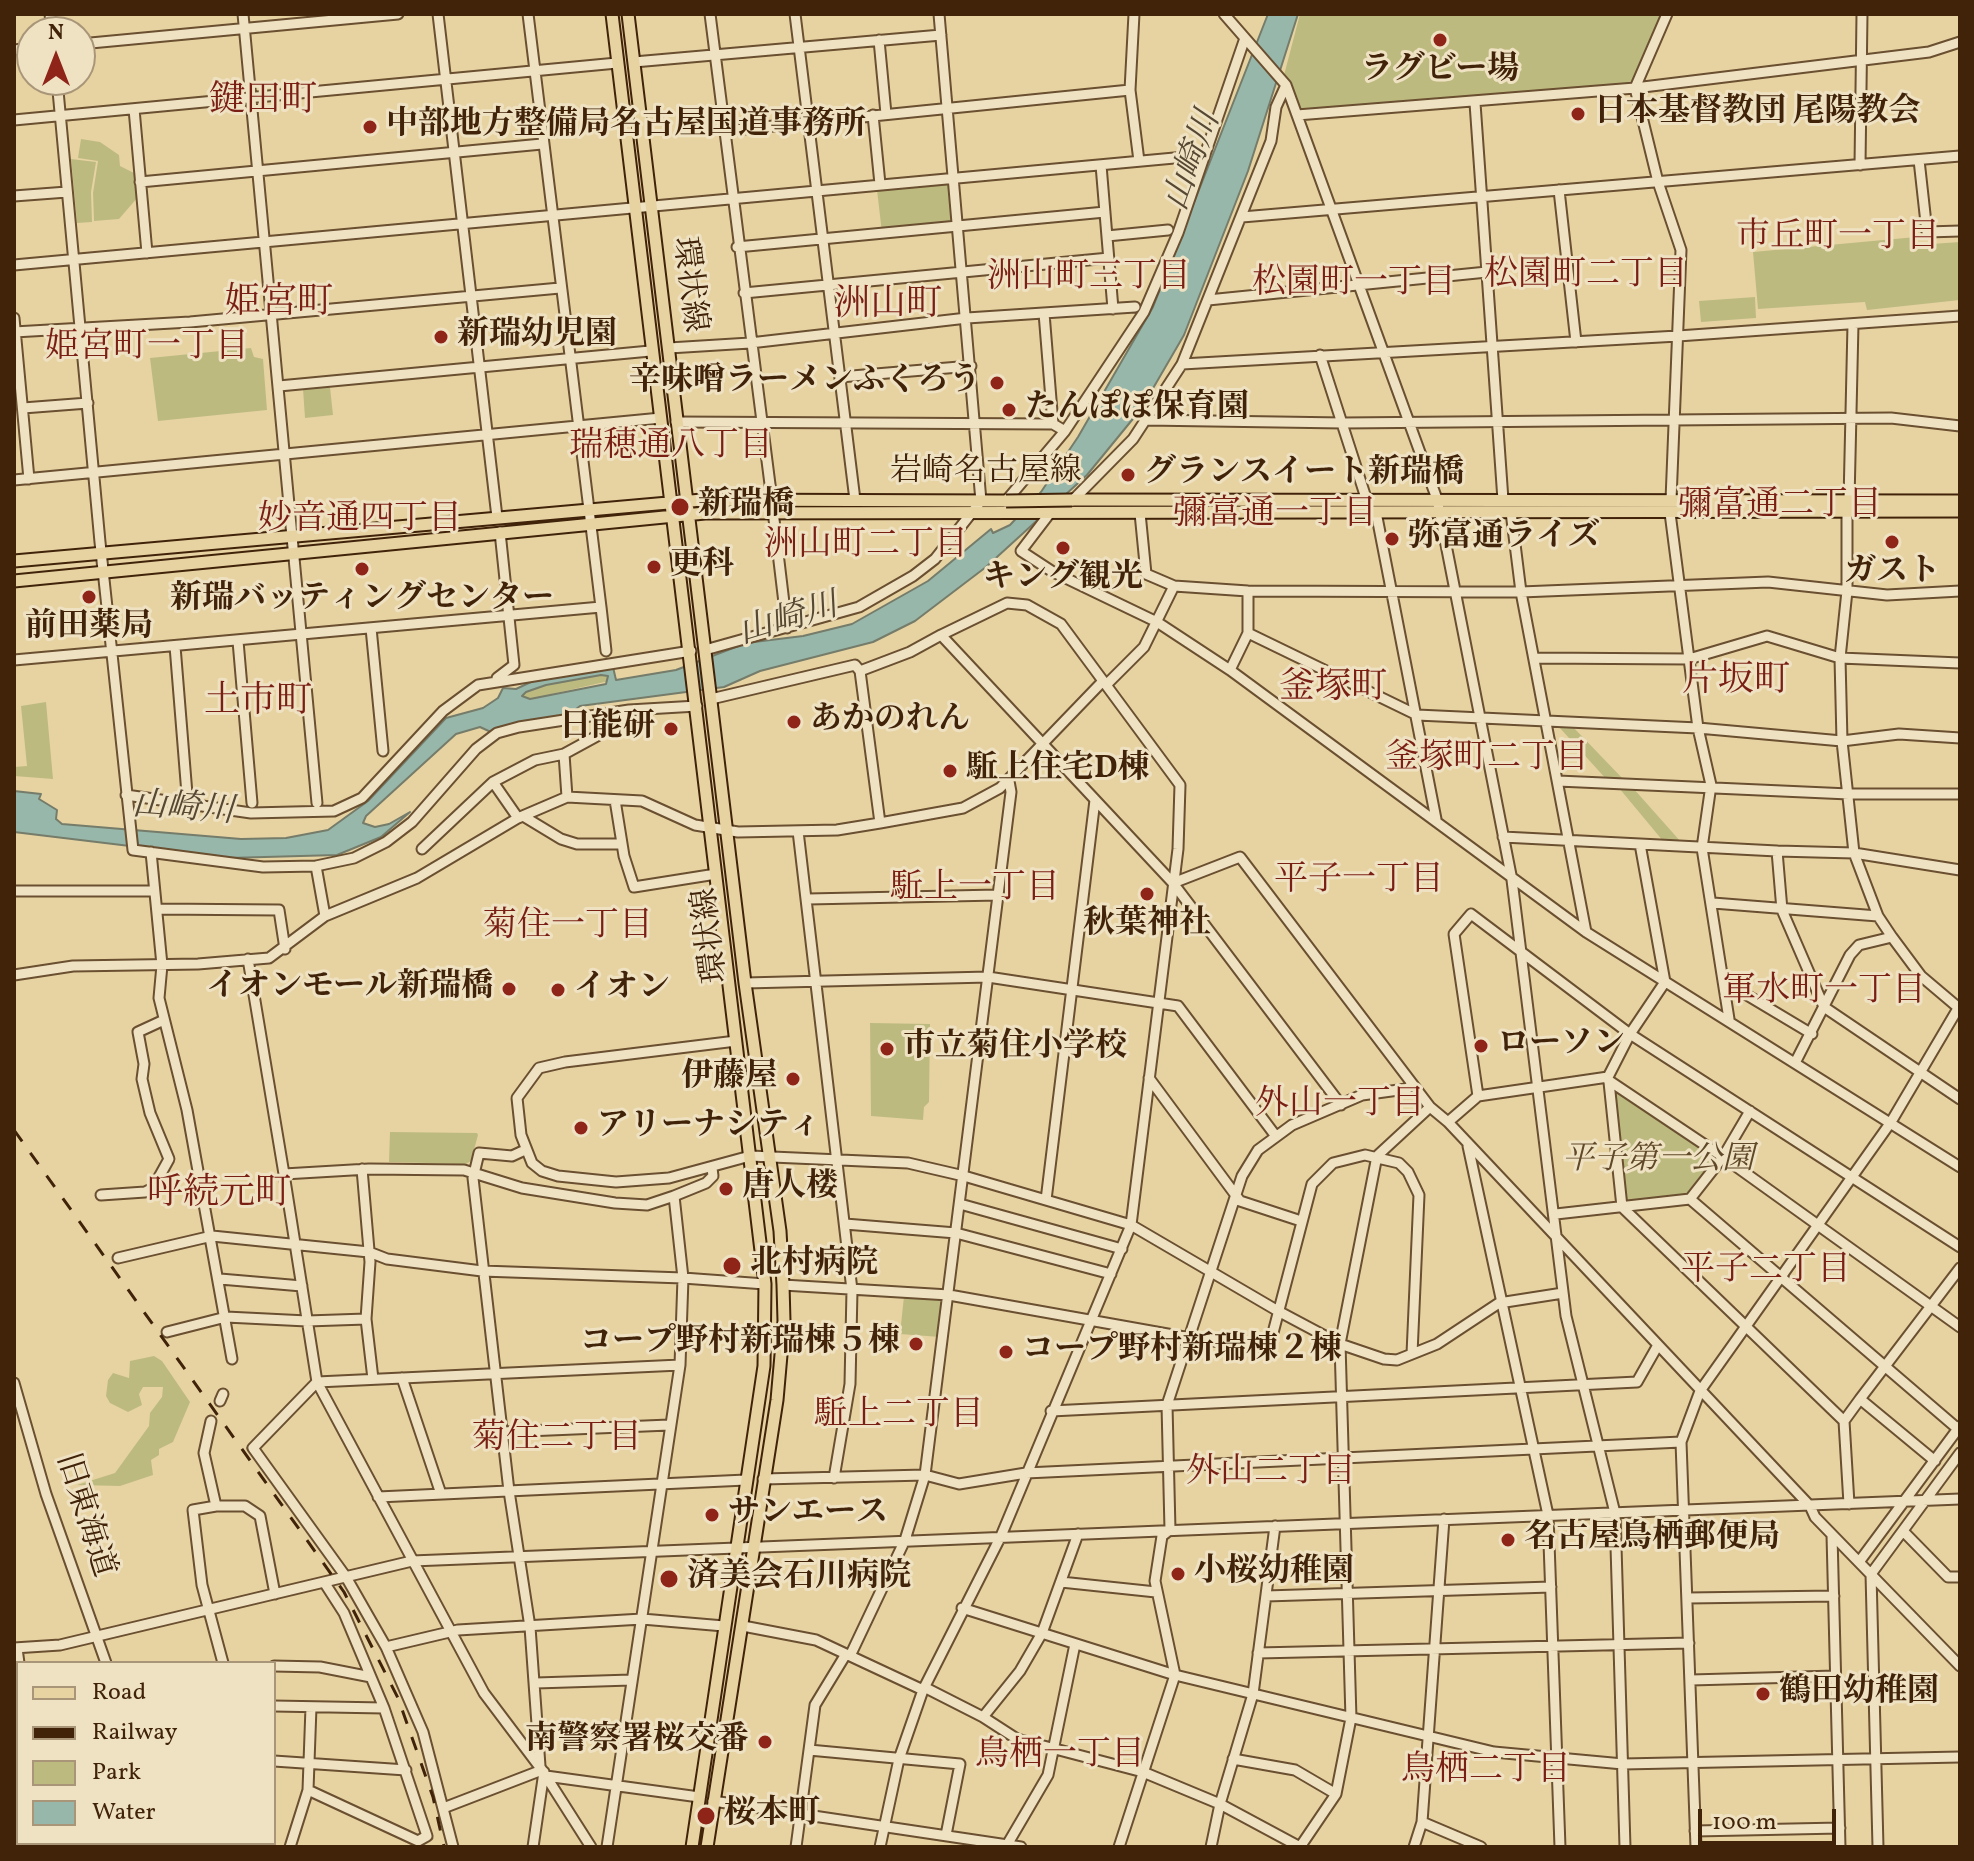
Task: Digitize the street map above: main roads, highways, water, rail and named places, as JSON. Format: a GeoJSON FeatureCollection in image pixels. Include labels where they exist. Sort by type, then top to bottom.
{"type":"FeatureCollection","features":[{"type":"Feature","properties":{"kind":"main road","name":"環状線"},"geometry":{"type":"LineString","coordinates":[[612,14],[650,351],[675,516],[765,1284],[764,1366],[692,1847]]}},
{"type":"Feature","properties":{"kind":"main road","name":"環状線"},"geometry":{"type":"LineString","coordinates":[[628,14],[745,983],[780,1231],[783,1285],[782,1359],[707,1847]]}},
{"type":"Feature","properties":{"kind":"main road","name":"岩崎名古屋線"},"geometry":{"type":"LineString","coordinates":[[14,561],[673,503],[688,508],[855,500],[1671,500],[1960,511]]}},
{"type":"Feature","properties":{"kind":"main road","name":"岩崎名古屋線"},"geometry":{"type":"LineString","coordinates":[[773,506],[972,513],[1670,513],[1960,501]]}},
{"type":"Feature","properties":{"kind":"main road","name":"岩崎名古屋線"},"geometry":{"type":"LineString","coordinates":[[14,581],[675,516],[688,508]]}},
{"type":"Feature","properties":{"kind":"water","name":"山崎川"},"geometry":{"type":"Polygon","coordinates":[[[1268,14],[1298,14],[1248,171],[1184,335],[1141,409],[1087,475],[986,567],[915,621],[873,642],[760,671],[724,687],[580,706],[576,709],[582,713],[493,733],[480,727],[456,734],[366,816],[363,823],[375,827],[389,824],[410,812],[381,837],[337,855],[229,858],[14,832],[14,791],[41,794],[39,799],[57,810],[56,819],[62,824],[241,839],[286,838],[328,830],[368,801],[446,718],[483,708],[498,698],[503,688],[516,689],[533,681],[613,667],[616,680],[676,670],[746,643],[803,636],[852,624],[928,581],[991,529],[993,533],[1010,525],[1041,492],[1078,437],[1153,307],[1268,14]],[[608,676],[546,685],[522,696],[530,699],[606,684],[608,676]]]}},
{"type":"Feature","properties":{"kind":"railway"},"geometry":{"type":"LineString","coordinates":[[14,1130],[344,1592],[398,1698],[433,1797],[444,1847]]}},
{"type":"Feature","properties":{"kind":"place","name":"ラグビー場"},"geometry":{"type":"Point","coordinates":[1440,40]}},
{"type":"Feature","properties":{"kind":"place","name":"日本基督教団 尾陽教会"},"geometry":{"type":"Point","coordinates":[1578,114]}},
{"type":"Feature","properties":{"kind":"place","name":"中部地方整備局名古屋国道事務所"},"geometry":{"type":"Point","coordinates":[370,127]}},
{"type":"Feature","properties":{"kind":"place","name":"新瑞幼児園"},"geometry":{"type":"Point","coordinates":[441,337]}},
{"type":"Feature","properties":{"kind":"place","name":"辛味噌ラーメンふくろう"},"geometry":{"type":"Point","coordinates":[997,383]}},
{"type":"Feature","properties":{"kind":"place","name":"たんぽぽ保育園"},"geometry":{"type":"Point","coordinates":[1009,410]}},
{"type":"Feature","properties":{"kind":"place","name":"グランスイート新瑞橋"},"geometry":{"type":"Point","coordinates":[1128,475]}},
{"type":"Feature","properties":{"kind":"place","name":"新瑞橋"},"geometry":{"type":"Point","coordinates":[680,507]}},
{"type":"Feature","properties":{"kind":"place","name":"弥富通ライズ"},"geometry":{"type":"Point","coordinates":[1392,539]}},
{"type":"Feature","properties":{"kind":"place","name":"ガスト"},"geometry":{"type":"Point","coordinates":[1892,542]}},
{"type":"Feature","properties":{"kind":"place","name":"キング観光"},"geometry":{"type":"Point","coordinates":[1063,548]}},
{"type":"Feature","properties":{"kind":"place","name":"更科"},"geometry":{"type":"Point","coordinates":[654,567]}},
{"type":"Feature","properties":{"kind":"place","name":"新瑞バッティングセンター"},"geometry":{"type":"Point","coordinates":[362,569]}},
{"type":"Feature","properties":{"kind":"place","name":"前田薬局"},"geometry":{"type":"Point","coordinates":[89,597]}},
{"type":"Feature","properties":{"kind":"place","name":"あかのれん"},"geometry":{"type":"Point","coordinates":[794,722]}},
{"type":"Feature","properties":{"kind":"place","name":"日能研"},"geometry":{"type":"Point","coordinates":[671,729]}},
{"type":"Feature","properties":{"kind":"place","name":"駈上住宅D棟"},"geometry":{"type":"Point","coordinates":[950,771]}},
{"type":"Feature","properties":{"kind":"place","name":"秋葉神社"},"geometry":{"type":"Point","coordinates":[1147,894]}},
{"type":"Feature","properties":{"kind":"place","name":"イオンモール新瑞橋"},"geometry":{"type":"Point","coordinates":[509,989]}},
{"type":"Feature","properties":{"kind":"place","name":"イオン"},"geometry":{"type":"Point","coordinates":[558,990]}},
{"type":"Feature","properties":{"kind":"place","name":"ローソン"},"geometry":{"type":"Point","coordinates":[1481,1046]}},
{"type":"Feature","properties":{"kind":"place","name":"市立菊住小学校"},"geometry":{"type":"Point","coordinates":[887,1049]}},
{"type":"Feature","properties":{"kind":"place","name":"伊藤屋"},"geometry":{"type":"Point","coordinates":[793,1079]}},
{"type":"Feature","properties":{"kind":"place","name":"アリーナシティ"},"geometry":{"type":"Point","coordinates":[581,1128]}},
{"type":"Feature","properties":{"kind":"place","name":"唐人楼"},"geometry":{"type":"Point","coordinates":[726,1189]}},
{"type":"Feature","properties":{"kind":"place","name":"北村病院"},"geometry":{"type":"Point","coordinates":[732,1266]}},
{"type":"Feature","properties":{"kind":"place","name":"コープ野村新瑞棟５棟"},"geometry":{"type":"Point","coordinates":[916,1344]}},
{"type":"Feature","properties":{"kind":"place","name":"コープ野村新瑞棟２棟"},"geometry":{"type":"Point","coordinates":[1006,1352]}},
{"type":"Feature","properties":{"kind":"place","name":"サンエース"},"geometry":{"type":"Point","coordinates":[712,1515]}},
{"type":"Feature","properties":{"kind":"place","name":"名古屋鳥栖郵便局"},"geometry":{"type":"Point","coordinates":[1508,1540]}},
{"type":"Feature","properties":{"kind":"place","name":"小桜幼稚園"},"geometry":{"type":"Point","coordinates":[1178,1574]}},
{"type":"Feature","properties":{"kind":"place","name":"済美会石川病院"},"geometry":{"type":"Point","coordinates":[669,1579]}},
{"type":"Feature","properties":{"kind":"place","name":"鶴田幼稚園"},"geometry":{"type":"Point","coordinates":[1763,1694]}},
{"type":"Feature","properties":{"kind":"place","name":"南警察署桜交番"},"geometry":{"type":"Point","coordinates":[765,1742]}},
{"type":"Feature","properties":{"kind":"place","name":"桜本町"},"geometry":{"type":"Point","coordinates":[706,1816]}},
{"type":"Feature","properties":{"kind":"district","name":"鍵田町"},"geometry":{"type":"Point","coordinates":[263,103]}},
{"type":"Feature","properties":{"kind":"district","name":"市丘町一丁目"},"geometry":{"type":"Point","coordinates":[1838,240]}},
{"type":"Feature","properties":{"kind":"district","name":"松園町二丁目"},"geometry":{"type":"Point","coordinates":[1586,278]}},
{"type":"Feature","properties":{"kind":"district","name":"洲山町三丁目"},"geometry":{"type":"Point","coordinates":[1089,280]}},
{"type":"Feature","properties":{"kind":"district","name":"松園町一丁目"},"geometry":{"type":"Point","coordinates":[1354,286]}},
{"type":"Feature","properties":{"kind":"district","name":"姫宮町"},"geometry":{"type":"Point","coordinates":[279,305]}},
{"type":"Feature","properties":{"kind":"district","name":"洲山町"},"geometry":{"type":"Point","coordinates":[888,307]}},
{"type":"Feature","properties":{"kind":"district","name":"姫宮町一丁目"},"geometry":{"type":"Point","coordinates":[147,350]}},
{"type":"Feature","properties":{"kind":"district","name":"瑞穂通八丁目"},"geometry":{"type":"Point","coordinates":[671,449]}},
{"type":"Feature","properties":{"kind":"district","name":"彌富通二丁目"},"geometry":{"type":"Point","coordinates":[1780,508]}},
{"type":"Feature","properties":{"kind":"district","name":"彌富通一丁目"},"geometry":{"type":"Point","coordinates":[1275,517]}},
{"type":"Feature","properties":{"kind":"district","name":"妙音通四丁目"},"geometry":{"type":"Point","coordinates":[360,522]}},
{"type":"Feature","properties":{"kind":"district","name":"洲山町二丁目"},"geometry":{"type":"Point","coordinates":[866,548]}},
{"type":"Feature","properties":{"kind":"district","name":"片坂町"},"geometry":{"type":"Point","coordinates":[1736,683]}},
{"type":"Feature","properties":{"kind":"district","name":"釜塚町"},"geometry":{"type":"Point","coordinates":[1333,690]}},
{"type":"Feature","properties":{"kind":"district","name":"土市町"},"geometry":{"type":"Point","coordinates":[258,704]}},
{"type":"Feature","properties":{"kind":"district","name":"釜塚町二丁目"},"geometry":{"type":"Point","coordinates":[1487,761]}},
{"type":"Feature","properties":{"kind":"district","name":"平子一丁目"},"geometry":{"type":"Point","coordinates":[1359,883]}},
{"type":"Feature","properties":{"kind":"district","name":"駈上一丁目"},"geometry":{"type":"Point","coordinates":[975,891]}},
{"type":"Feature","properties":{"kind":"district","name":"菊住一丁目"},"geometry":{"type":"Point","coordinates":[568,929]}},
{"type":"Feature","properties":{"kind":"district","name":"軍水町一丁目"},"geometry":{"type":"Point","coordinates":[1824,994]}},
{"type":"Feature","properties":{"kind":"district","name":"外山一丁目"},"geometry":{"type":"Point","coordinates":[1340,1107]}},
{"type":"Feature","properties":{"kind":"district","name":"呼続元町"},"geometry":{"type":"Point","coordinates":[219,1196]}},
{"type":"Feature","properties":{"kind":"district","name":"平子二丁目"},"geometry":{"type":"Point","coordinates":[1766,1273]}},
{"type":"Feature","properties":{"kind":"district","name":"駈上二丁目"},"geometry":{"type":"Point","coordinates":[899,1418]}},
{"type":"Feature","properties":{"kind":"district","name":"菊住二丁目"},"geometry":{"type":"Point","coordinates":[557,1441]}},
{"type":"Feature","properties":{"kind":"district","name":"外山二丁目"},"geometry":{"type":"Point","coordinates":[1271,1475]}},
{"type":"Feature","properties":{"kind":"district","name":"鳥栖一丁目"},"geometry":{"type":"Point","coordinates":[1060,1758]}},
{"type":"Feature","properties":{"kind":"district","name":"鳥栖二丁目"},"geometry":{"type":"Point","coordinates":[1486,1773]}},
{"type":"Feature","properties":{"kind":"park label","name":"平子第一公園"},"geometry":{"type":"Point","coordinates":[1658,1162]}}]}
